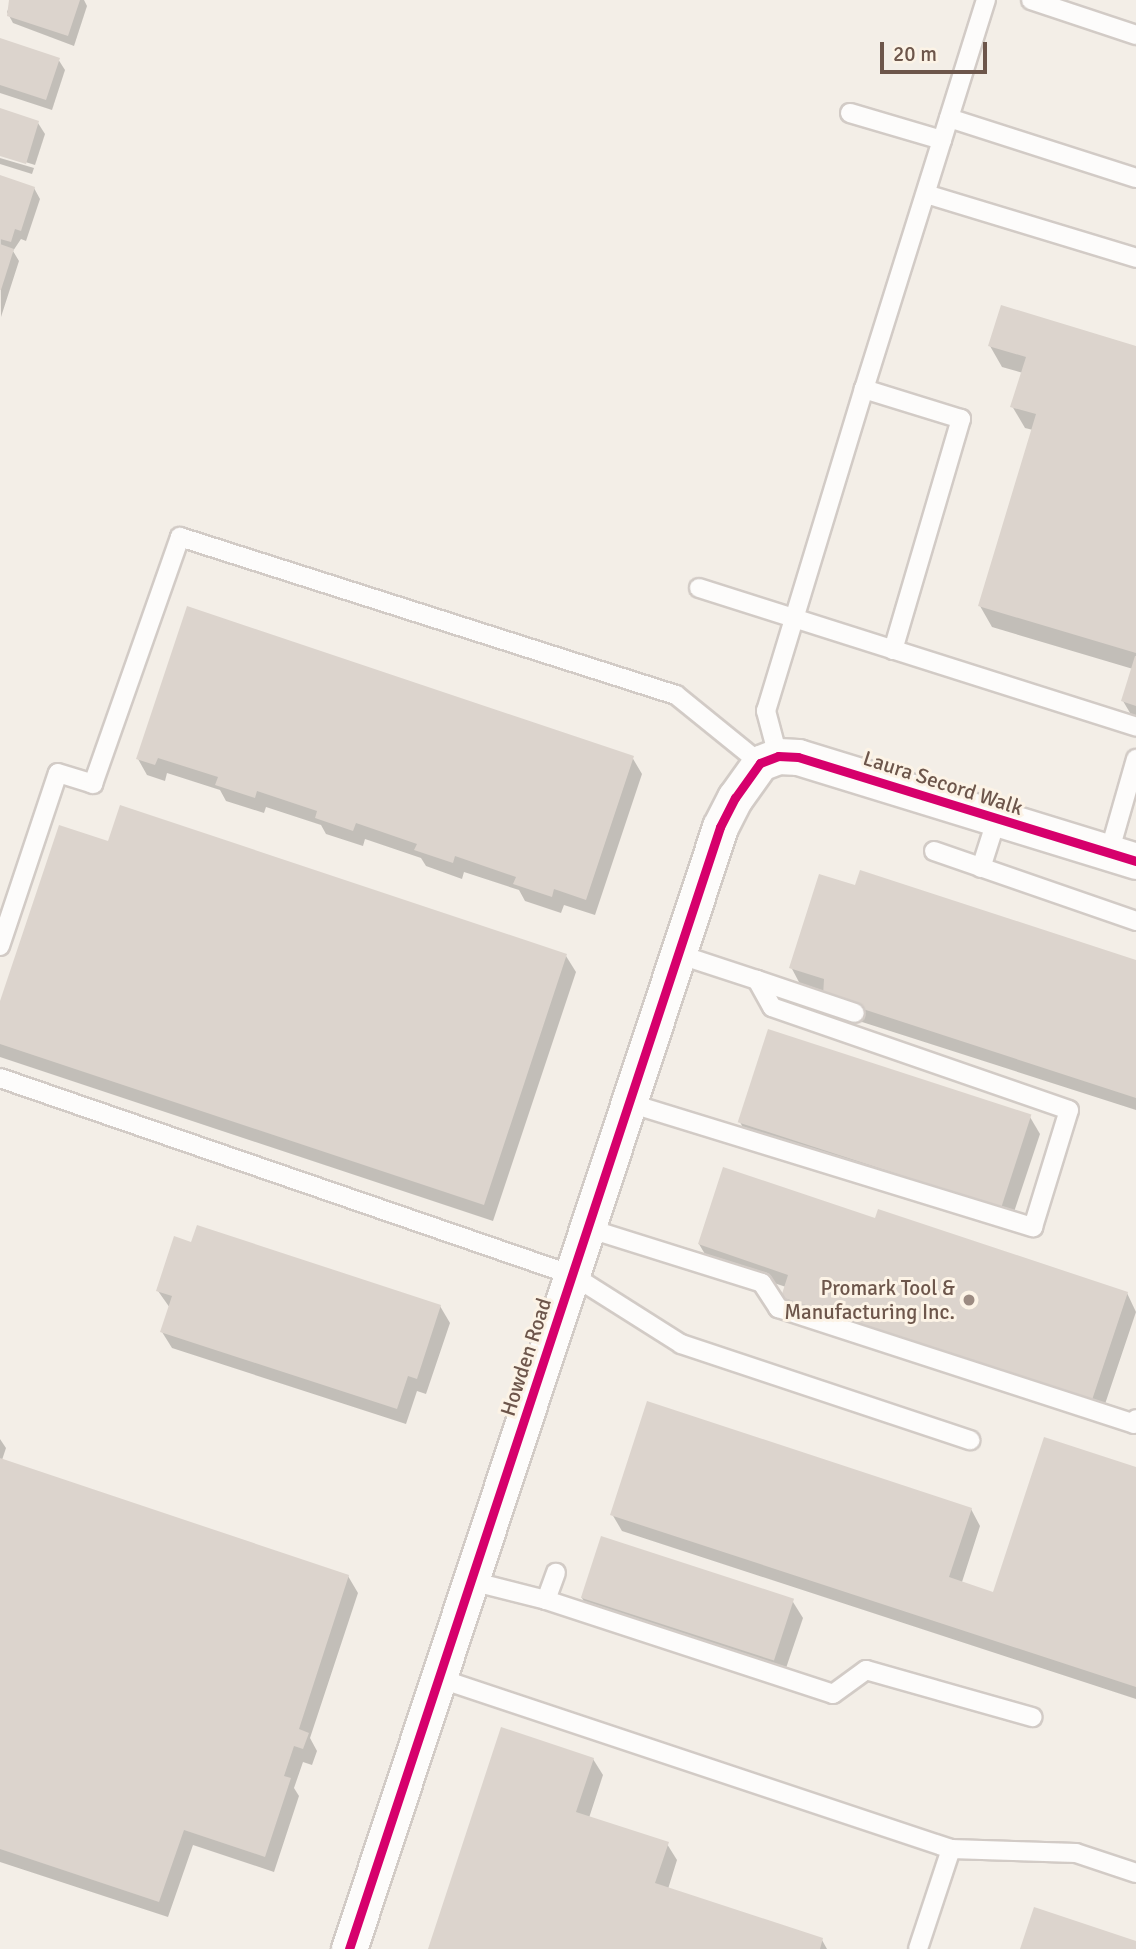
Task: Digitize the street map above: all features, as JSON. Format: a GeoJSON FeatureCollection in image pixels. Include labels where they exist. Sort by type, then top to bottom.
{"type":"FeatureCollection","features":[{"type":"Feature","properties":{"kind":"street","name":"Laura Secord Walk"},"geometry":{"type":"LineString","coordinates":[[762,767],[838,766],[1122,857]]}},
{"type":"Feature","properties":{"kind":"street","name":"Howden Road"},"geometry":{"type":"LineString","coordinates":[[349,1949],[720,827],[762,767]]}},
{"type":"Feature","properties":{"kind":"lane"},"geometry":{"type":"LineString","coordinates":[[762,767],[766,710],[792,618],[986,0]]}},
{"type":"Feature","properties":{"kind":"lane"},"geometry":{"type":"LineString","coordinates":[[1031,0],[1136,35]]}},
{"type":"Feature","properties":{"kind":"lane"},"geometry":{"type":"LineString","coordinates":[[850,113],[943,140]]}},
{"type":"Feature","properties":{"kind":"lane"},"geometry":{"type":"LineString","coordinates":[[949,118],[1136,178]]}},
{"type":"Feature","properties":{"kind":"lane"},"geometry":{"type":"LineString","coordinates":[[926,194],[1136,258]]}},
{"type":"Feature","properties":{"kind":"lane"},"geometry":{"type":"LineString","coordinates":[[864,389],[961,419],[893,650]]}},
{"type":"Feature","properties":{"kind":"lane"},"geometry":{"type":"LineString","coordinates":[[0,946],[58,773],[93,784],[180,537],[676,695],[762,767]]}},
{"type":"Feature","properties":{"kind":"lane"},"geometry":{"type":"LineString","coordinates":[[699,588],[1136,727]]}},
{"type":"Feature","properties":{"kind":"lane"},"geometry":{"type":"LineString","coordinates":[[1122,857],[1136,759]]}},
{"type":"Feature","properties":{"kind":"lane"},"geometry":{"type":"LineString","coordinates":[[981,868],[997,818]]}},
{"type":"Feature","properties":{"kind":"lane"},"geometry":{"type":"LineString","coordinates":[[933,851],[1136,921]]}},
{"type":"Feature","properties":{"kind":"lane"},"geometry":{"type":"LineString","coordinates":[[678,954],[855,1013]]}},
{"type":"Feature","properties":{"kind":"lane"},"geometry":{"type":"LineString","coordinates":[[629,1103],[1033,1227],[1069,1110],[772,1007],[757,980]]}},
{"type":"Feature","properties":{"kind":"lane"},"geometry":{"type":"LineString","coordinates":[[0,1078],[572,1275],[681,1343],[970,1440]]}},
{"type":"Feature","properties":{"kind":"lane"},"geometry":{"type":"LineString","coordinates":[[587,1228],[762,1283],[778,1308],[1134,1424],[1136,1419]]}},
{"type":"Feature","properties":{"kind":"lane"},"geometry":{"type":"LineString","coordinates":[[546,1600],[556,1573]]}},
{"type":"Feature","properties":{"kind":"lane"},"geometry":{"type":"LineString","coordinates":[[471,1581],[546,1600],[833,1694],[866,1670],[1032,1717]]}},
{"type":"Feature","properties":{"kind":"lane"},"geometry":{"type":"LineString","coordinates":[[439,1678],[950,1849],[1076,1853],[1136,1873]]}},
{"type":"Feature","properties":{"kind":"lane"},"geometry":{"type":"LineString","coordinates":[[918,1949],[950,1849]]}},
{"type":"Feature","properties":{"kind":"building"},"geometry":{"type":"Polygon","coordinates":[[[9,0],[80,0],[68,36],[7,16],[9,0]]]}},
{"type":"Feature","properties":{"kind":"building"},"geometry":{"type":"Polygon","coordinates":[[[0,38],[60,58],[46,100],[0,85],[0,38]]]}},
{"type":"Feature","properties":{"kind":"building"},"geometry":{"type":"Polygon","coordinates":[[[0,108],[39,121],[26,164],[0,156],[0,108]]]}},
{"type":"Feature","properties":{"kind":"building"},"geometry":{"type":"Polygon","coordinates":[[[0,175],[35,187],[21,231],[15,229],[11,242],[0,239],[0,175]]]}},
{"type":"Feature","properties":{"kind":"building"},"geometry":{"type":"Polygon","coordinates":[[[0,244],[14,249],[1,290],[0,290],[0,244]]]}},
{"type":"Feature","properties":{"kind":"building"},"geometry":{"type":"Polygon","coordinates":[[[1001,305],[1136,346],[1136,653],[978,606],[1036,414],[1010,407],[1026,357],[988,346],[1001,305]]]}},
{"type":"Feature","properties":{"kind":"building"},"geometry":{"type":"Polygon","coordinates":[[[187,606],[634,756],[586,900],[554,889],[552,897],[513,884],[516,877],[455,856],[453,863],[414,850],[417,844],[356,823],[353,831],[315,818],[317,811],[257,791],[255,798],[215,785],[218,777],[158,758],[155,765],[136,759],[187,606]]]}},
{"type":"Feature","properties":{"kind":"building"},"geometry":{"type":"Polygon","coordinates":[[[1136,656],[1136,706],[1121,701],[1136,656]]]}},
{"type":"Feature","properties":{"kind":"building"},"geometry":{"type":"Polygon","coordinates":[[[120,805],[567,954],[484,1205],[0,1044],[0,1001],[59,825],[108,841],[120,805]]]}},
{"type":"Feature","properties":{"kind":"building"},"geometry":{"type":"Polygon","coordinates":[[[860,870],[1136,960],[1136,1098],[823,996],[824,979],[789,968],[819,874],[855,885],[860,870]]]}},
{"type":"Feature","properties":{"kind":"building"},"geometry":{"type":"Polygon","coordinates":[[[768,1029],[1031,1115],[1001,1208],[738,1122],[768,1029]]]}},
{"type":"Feature","properties":{"kind":"building"},"geometry":{"type":"Polygon","coordinates":[[[723,1167],[875,1218],[878,1209],[1128,1292],[1092,1400],[781,1297],[788,1275],[698,1244],[723,1167]]]}},
{"type":"Feature","properties":{"kind":"building"},"geometry":{"type":"Polygon","coordinates":[[[197,1225],[441,1305],[417,1379],[408,1376],[397,1409],[160,1332],[172,1296],[156,1291],[174,1236],[191,1242],[197,1225]]]}},
{"type":"Feature","properties":{"kind":"building"},"geometry":{"type":"Polygon","coordinates":[[[647,1401],[972,1508],[949,1577],[993,1592],[1044,1437],[1136,1467],[1136,1687],[610,1515],[647,1401]]]}},
{"type":"Feature","properties":{"kind":"building"},"geometry":{"type":"Polygon","coordinates":[[[0,1458],[349,1575],[299,1729],[309,1733],[303,1749],[294,1746],[284,1776],[291,1778],[265,1857],[184,1830],[159,1902],[0,1849],[0,1458]]]}},
{"type":"Feature","properties":{"kind":"building"},"geometry":{"type":"Polygon","coordinates":[[[601,1536],[794,1599],[774,1661],[581,1598],[601,1536]]]}},
{"type":"Feature","properties":{"kind":"building"},"geometry":{"type":"Polygon","coordinates":[[[501,1727],[594,1758],[576,1812],[669,1842],[655,1883],[823,1938],[820,1949],[428,1949],[501,1727]]]}},
{"type":"Feature","properties":{"kind":"building"},"geometry":{"type":"Polygon","coordinates":[[[1034,1907],[1136,1941],[1136,1949],[1020,1949],[1034,1907]]]}},
{"type":"Feature","properties":{"kind":"cycle path"},"geometry":{"type":"LineString","coordinates":[[349,1949],[720,827],[735,798],[760,763],[778,756],[798,757],[1136,861]]}},
{"type":"Feature","properties":{"kind":"place","name":"Promark Tool & Manufacturing Inc."},"geometry":{"type":"Point","coordinates":[969,1300]}}]}
